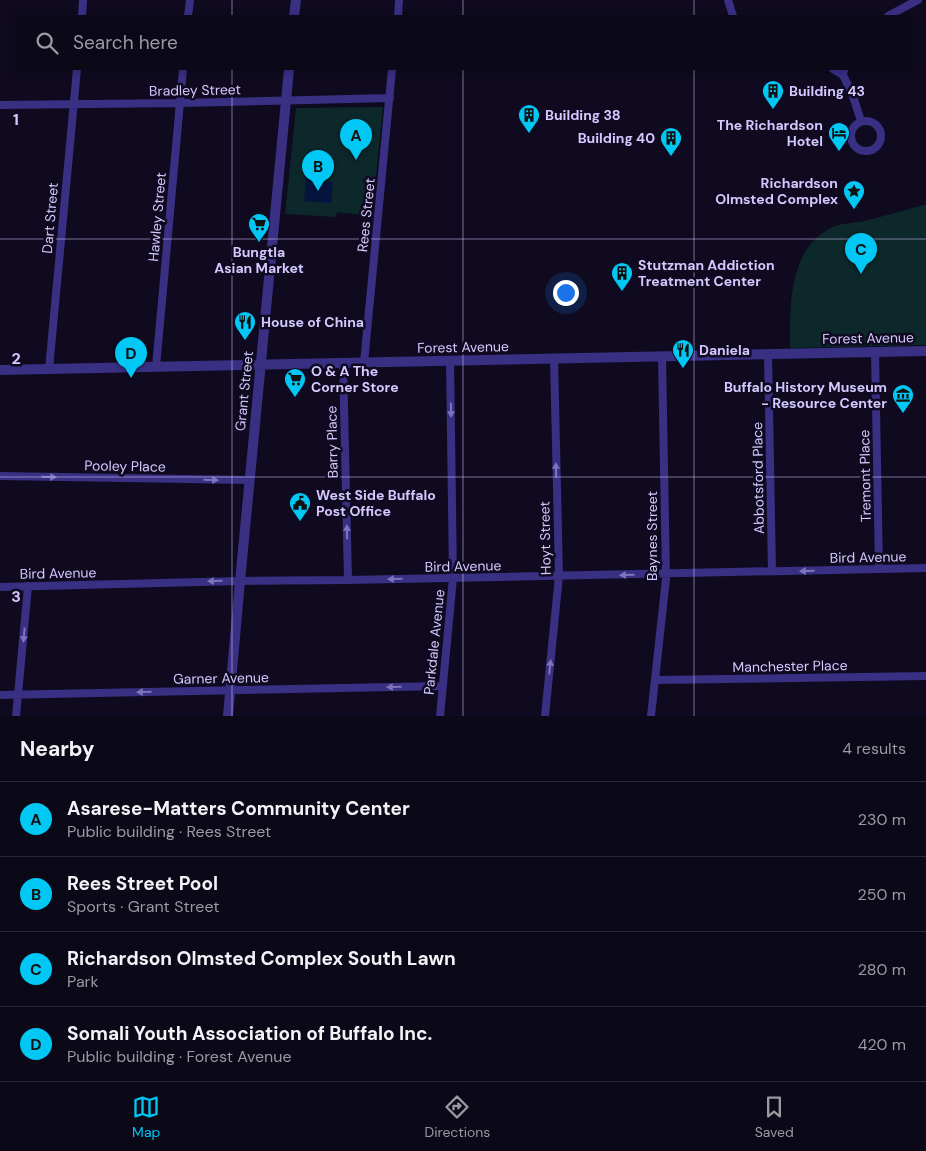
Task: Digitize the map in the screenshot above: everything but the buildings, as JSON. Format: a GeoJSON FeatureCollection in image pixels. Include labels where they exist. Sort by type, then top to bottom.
{"type":"FeatureCollection","features":[{"type":"Feature","properties":{"kind":"street"},"geometry":{"type":"LineString","coordinates":[[82,15],[84,0]]}},
{"type":"Feature","properties":{"kind":"street"},"geometry":{"type":"LineString","coordinates":[[188,15],[190,0]]}},
{"type":"Feature","properties":{"kind":"street"},"geometry":{"type":"LineString","coordinates":[[294,15],[296,0]]}},
{"type":"Feature","properties":{"kind":"street"},"geometry":{"type":"LineString","coordinates":[[398,15],[399,0]]}},
{"type":"Feature","properties":{"kind":"street"},"geometry":{"type":"LineString","coordinates":[[728,0],[733,15]]}},
{"type":"Feature","properties":{"kind":"street"},"geometry":{"type":"LineString","coordinates":[[890,15],[910,2],[918,0]]}},
{"type":"Feature","properties":{"kind":"street","name":"Dart Street"},"geometry":{"type":"LineString","coordinates":[[49,369],[77,70]]}},
{"type":"Feature","properties":{"kind":"street","name":"Hawley Street"},"geometry":{"type":"LineString","coordinates":[[156,367],[183,70]]}},
{"type":"Feature","properties":{"kind":"street","name":"Grant Street"},"geometry":{"type":"LineString","coordinates":[[228,716],[289,70]]}},
{"type":"Feature","properties":{"kind":"street","name":"Rees Street"},"geometry":{"type":"LineString","coordinates":[[364,363],[392,70]]}},
{"type":"Feature","properties":{"kind":"street"},"geometry":{"type":"LineString","coordinates":[[843,72],[861,121]]}},
{"type":"Feature","properties":{"kind":"street","name":"Bradley Street"},"geometry":{"type":"LineString","coordinates":[[0,105],[390,98]]}},
{"type":"Feature","properties":{"kind":"street"},"geometry":{"type":"LineString","coordinates":[[861,121],[872,121],[876,124],[881,134],[879,144],[871,150],[861,150],[853,145],[851,140],[851,131],[861,121]]}},
{"type":"Feature","properties":{"kind":"street","name":"Forest Avenue"},"geometry":{"type":"LineString","coordinates":[[0,370],[926,351]]}},
{"type":"Feature","properties":{"kind":"street","name":"Tremont Place"},"geometry":{"type":"LineString","coordinates":[[875,352],[879,569]]}},
{"type":"Feature","properties":{"kind":"street","name":"Abbotsford Place"},"geometry":{"type":"LineString","coordinates":[[768,354],[772,571]]}},
{"type":"Feature","properties":{"kind":"street","name":"Baynes Street"},"geometry":{"type":"LineString","coordinates":[[651,716],[666,574],[662,356]]}},
{"type":"Feature","properties":{"kind":"street","name":"Hoyt Street"},"geometry":{"type":"LineString","coordinates":[[545,716],[559,576],[554,358]]}},
{"type":"Feature","properties":{"kind":"street","name":"Parkdale Avenue"},"geometry":{"type":"LineString","coordinates":[[440,716],[453,578],[450,361]]}},
{"type":"Feature","properties":{"kind":"street","name":"Barry Place"},"geometry":{"type":"LineString","coordinates":[[343,363],[348,580]]}},
{"type":"Feature","properties":{"kind":"street","name":"Pooley Place"},"geometry":{"type":"LineString","coordinates":[[0,476],[249,480]]}},
{"type":"Feature","properties":{"kind":"street","name":"Bird Avenue"},"geometry":{"type":"LineString","coordinates":[[0,587],[926,568]]}},
{"type":"Feature","properties":{"kind":"street"},"geometry":{"type":"LineString","coordinates":[[16,716],[28,586]]}},
{"type":"Feature","properties":{"kind":"street","name":"Manchester Place"},"geometry":{"type":"LineString","coordinates":[[655,680],[926,676]]}},
{"type":"Feature","properties":{"kind":"street","name":"Garner Avenue"},"geometry":{"type":"LineString","coordinates":[[0,694],[443,686]]}},
{"type":"Feature","properties":{"kind":"green space"},"geometry":{"type":"Polygon","coordinates":[[[383,107],[372,216],[337,212],[336,217],[285,214],[296,108],[383,107]]]}},
{"type":"Feature","properties":{"kind":"green space"},"geometry":{"type":"Polygon","coordinates":[[[926,205],[926,345],[790,348],[790,315],[794,280],[806,250],[817,238],[839,225],[865,221],[926,205]]]}},
{"type":"Feature","properties":{"kind":"water"},"geometry":{"type":"Polygon","coordinates":[[[307,168],[317,169],[316,181],[333,182],[331,203],[304,201],[307,168]]]}},
{"type":"Feature","properties":{"kind":"place","name":"Building 43"},"geometry":{"type":"Point","coordinates":[773,110]}},
{"type":"Feature","properties":{"kind":"place","name":"Building 38"},"geometry":{"type":"Point","coordinates":[529,134]}},
{"type":"Feature","properties":{"kind":"place","name":"The Richardson Hotel"},"geometry":{"type":"Point","coordinates":[839,152]}},
{"type":"Feature","properties":{"kind":"place","name":"Building 40"},"geometry":{"type":"Point","coordinates":[671,157]}},
{"type":"Feature","properties":{"kind":"place","name":"Asarese-Matters Community Center"},"geometry":{"type":"Point","coordinates":[356,160]}},
{"type":"Feature","properties":{"kind":"place","name":"Rees Street Pool"},"geometry":{"type":"Point","coordinates":[318,191]}},
{"type":"Feature","properties":{"kind":"place","name":"Richardson Olmsted Complex"},"geometry":{"type":"Point","coordinates":[854,210]}},
{"type":"Feature","properties":{"kind":"place","name":"Bungtla Asian Market"},"geometry":{"type":"Point","coordinates":[259,243]}},
{"type":"Feature","properties":{"kind":"place","name":"Richardson Olmsted Complex South Lawn"},"geometry":{"type":"Point","coordinates":[861,274]}},
{"type":"Feature","properties":{"kind":"place","name":"Stutzman Addiction Treatment Center"},"geometry":{"type":"Point","coordinates":[622,292]}},
{"type":"Feature","properties":{"kind":"place","name":"House of China"},"geometry":{"type":"Point","coordinates":[245,341]}},
{"type":"Feature","properties":{"kind":"place","name":"Daniela"},"geometry":{"type":"Point","coordinates":[683,369]}},
{"type":"Feature","properties":{"kind":"place","name":"Somali Youth Association of Buffalo Inc."},"geometry":{"type":"Point","coordinates":[131,378]}},
{"type":"Feature","properties":{"kind":"place","name":"O & A The Corner Store"},"geometry":{"type":"Point","coordinates":[295,398]}},
{"type":"Feature","properties":{"kind":"place","name":"Buffalo History Museum - Resource Center"},"geometry":{"type":"Point","coordinates":[903,414]}},
{"type":"Feature","properties":{"kind":"place","name":"West Side Buffalo Post Office"},"geometry":{"type":"Point","coordinates":[300,522]}}]}
